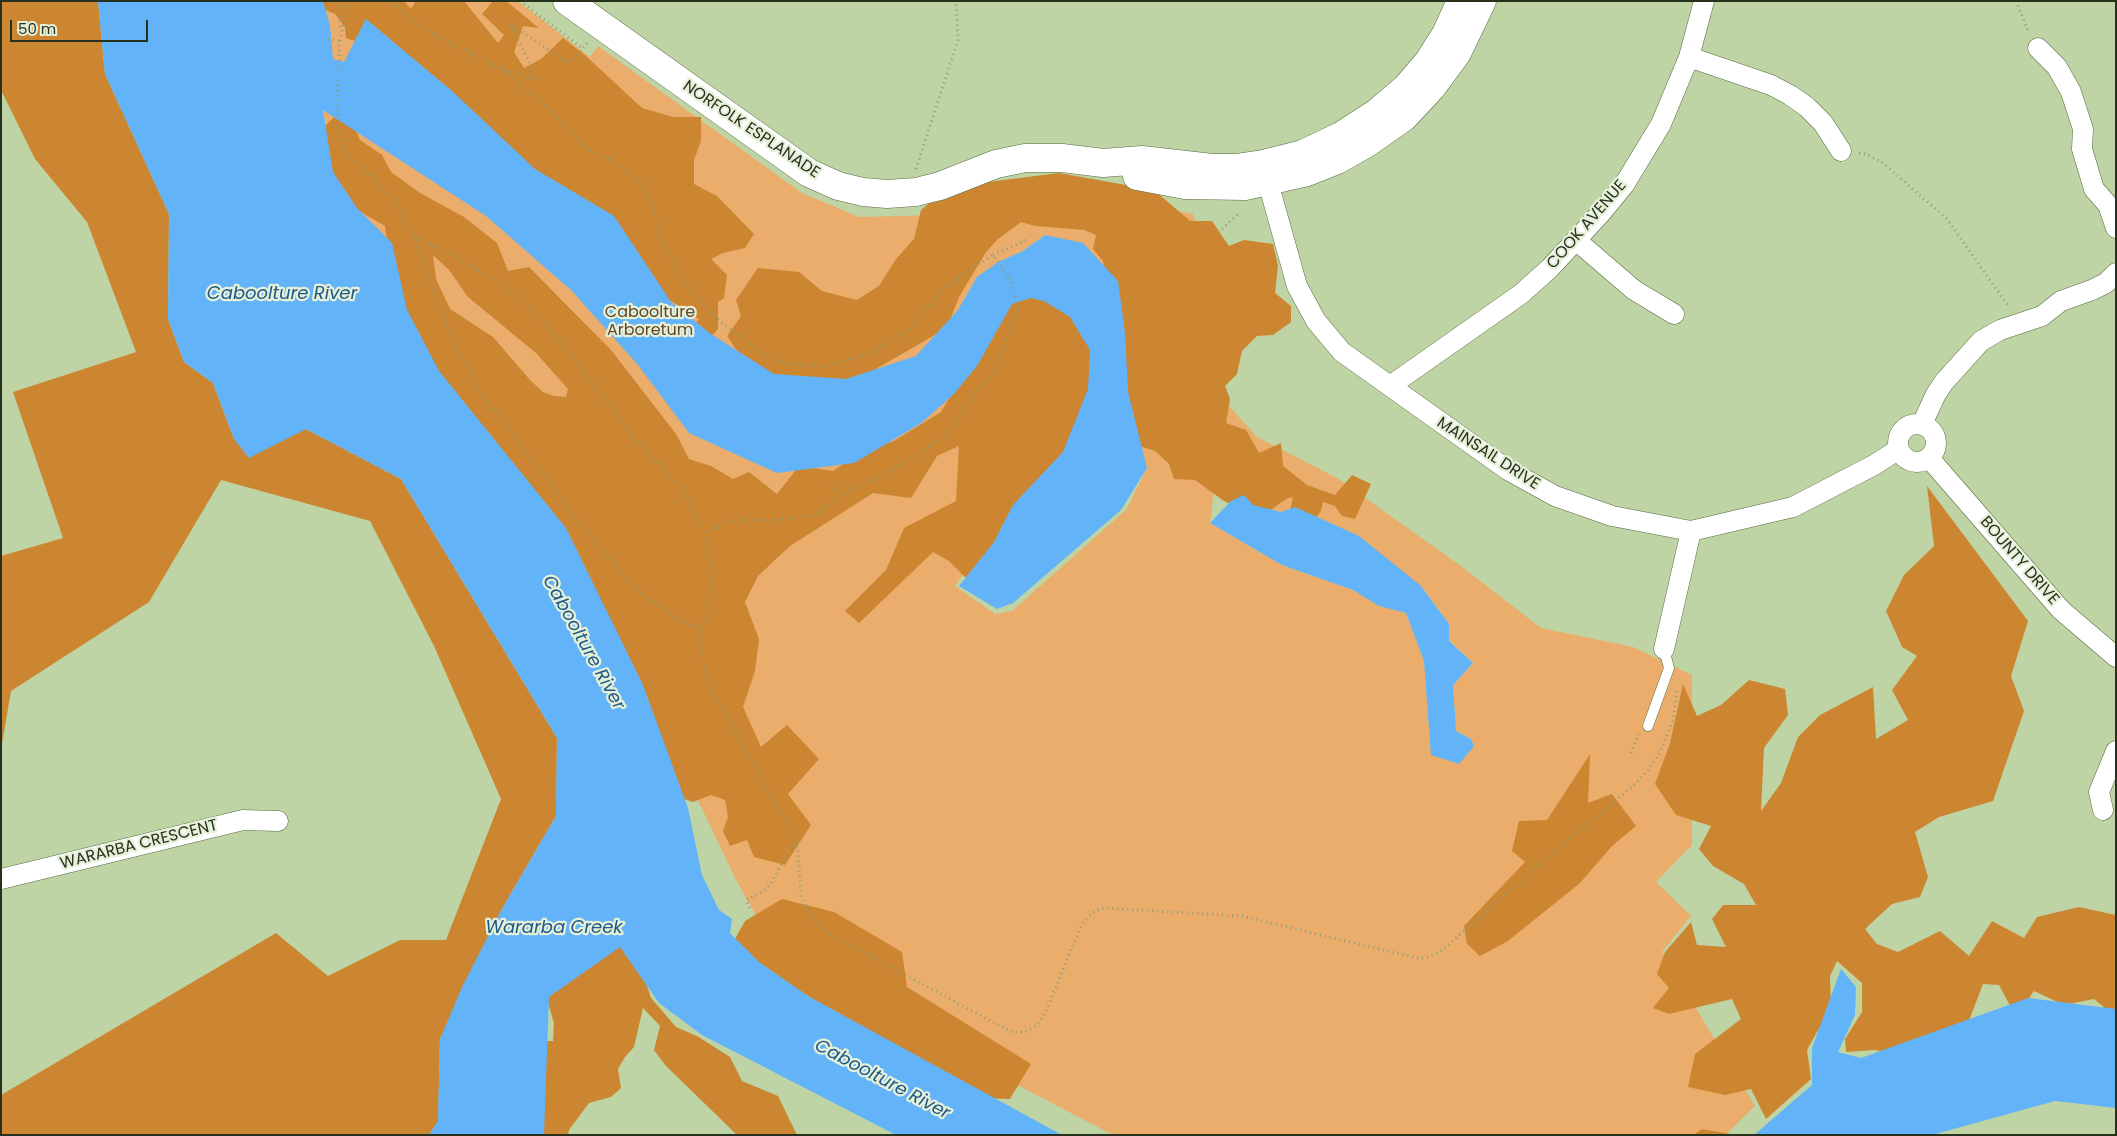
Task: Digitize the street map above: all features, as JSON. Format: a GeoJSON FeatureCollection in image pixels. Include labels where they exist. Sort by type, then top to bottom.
{"type":"FeatureCollection","features":[{"type":"Feature","properties":{"kind":"street","name":"NORFOLK ESPLANADE"},"geometry":{"type":"LineString","coordinates":[[567,1],[809,173],[838,186],[863,192],[887,194],[916,192],[940,186],[996,164],[1025,158],[1062,158],[1103,162],[1142,160],[1212,168],[1236,168],[1265,173]]}},
{"type":"Feature","properties":{"kind":"street"},"geometry":{"type":"LineString","coordinates":[[1265,173],[1341,136],[1378,112],[1406,88],[1429,61],[1446,34],[1461,1]]}},
{"type":"Feature","properties":{"kind":"street"},"geometry":{"type":"LineString","coordinates":[[1265,173],[1307,172],[1337,160],[1367,144],[1404,117],[1432,88],[1457,53],[1482,1]]}},
{"type":"Feature","properties":{"kind":"street","name":"COOK AVENUE"},"geometry":{"type":"LineString","coordinates":[[1390,386],[1521,294],[1577,241],[1624,185],[1661,124],[1689,57],[1704,1]]}},
{"type":"Feature","properties":{"kind":"street"},"geometry":{"type":"LineString","coordinates":[[2038,48],[2057,67],[2071,92],[2083,129],[2082,150],[2094,189],[2108,205],[2116,228]]}},
{"type":"Feature","properties":{"kind":"street"},"geometry":{"type":"LineString","coordinates":[[1689,57],[1771,85],[1790,95],[1808,108],[1823,123],[1842,151]]}},
{"type":"Feature","properties":{"kind":"street","name":"MAINSAIL DRIVE"},"geometry":{"type":"LineString","coordinates":[[1265,173],[1297,286],[1316,321],[1342,352],[1508,470],[1555,496],[1612,516],[1691,531],[1793,507],[1874,465],[1899,449]]}},
{"type":"Feature","properties":{"kind":"street"},"geometry":{"type":"LineString","coordinates":[[1577,241],[1634,290],[1674,314]]}},
{"type":"Feature","properties":{"kind":"street"},"geometry":{"type":"LineString","coordinates":[[1922,424],[1936,394],[1944,382],[1982,341],[2000,330],[2042,316],[2061,301],[2099,287],[2116,274]]}},
{"type":"Feature","properties":{"kind":"street"},"geometry":{"type":"LineString","coordinates":[[1922,424],[1935,436],[1936,448],[1929,458],[1918,462],[1911,462],[1906,459],[1899,449],[1898,443],[1901,432],[1910,425],[1922,424]]}},
{"type":"Feature","properties":{"kind":"street","name":"BOUNTY DRIVE"},"geometry":{"type":"LineString","coordinates":[[1929,458],[2060,610],[2116,657]]}},
{"type":"Feature","properties":{"kind":"street"},"geometry":{"type":"LineString","coordinates":[[1664,648],[1691,531]]}},
{"type":"Feature","properties":{"kind":"street"},"geometry":{"type":"LineString","coordinates":[[2103,810],[2099,792],[2116,751]]}},
{"type":"Feature","properties":{"kind":"street","name":"WARARBA CRESCENT"},"geometry":{"type":"LineString","coordinates":[[1,879],[243,820],[278,821]]}},
{"type":"Feature","properties":{"kind":"lane"},"geometry":{"type":"LineString","coordinates":[[1648,726],[1669,668],[1664,648]]}},
{"type":"Feature","properties":{"kind":"path"},"geometry":{"type":"LineString","coordinates":[[337,1],[342,34]]}},
{"type":"Feature","properties":{"kind":"path"},"geometry":{"type":"LineString","coordinates":[[349,1],[340,41],[341,56],[338,84],[342,144],[348,154],[393,198],[414,236],[453,342],[481,392],[591,537],[636,589],[674,617],[701,629]]}},
{"type":"Feature","properties":{"kind":"path"},"geometry":{"type":"LineString","coordinates":[[388,1],[423,29],[502,69],[538,80],[510,22],[563,60],[570,61],[576,57],[588,42]]}},
{"type":"Feature","properties":{"kind":"path"},"geometry":{"type":"LineString","coordinates":[[914,177],[958,40],[956,1]]}},
{"type":"Feature","properties":{"kind":"path"},"geometry":{"type":"LineString","coordinates":[[2016,1],[2026,27],[2038,48]]}},
{"type":"Feature","properties":{"kind":"path"},"geometry":{"type":"LineString","coordinates":[[524,4],[583,49]]}},
{"type":"Feature","properties":{"kind":"path"},"geometry":{"type":"LineString","coordinates":[[328,39],[340,41]]}},
{"type":"Feature","properties":{"kind":"path"},"geometry":{"type":"LineString","coordinates":[[502,69],[552,112],[588,149],[618,164],[638,180],[652,207],[661,240],[688,287],[717,319],[752,346],[783,363],[825,367],[870,353],[910,329],[943,288],[993,255],[1026,240]]}},
{"type":"Feature","properties":{"kind":"path"},"geometry":{"type":"LineString","coordinates":[[1842,151],[1866,154],[1883,163],[1947,219],[2021,324]]}},
{"type":"Feature","properties":{"kind":"path"},"geometry":{"type":"LineString","coordinates":[[1222,229],[1239,213]]}},
{"type":"Feature","properties":{"kind":"path"},"geometry":{"type":"LineString","coordinates":[[414,236],[490,277],[529,306],[585,372],[632,436],[685,492],[705,533],[712,574],[708,614],[701,629],[701,654],[712,690],[796,839],[801,895],[811,918],[833,936],[1012,1032],[1025,1032],[1036,1026],[1045,1014],[1080,928],[1094,912],[1104,908],[1242,916],[1418,958],[1429,957],[1440,952],[1634,785],[1648,770],[1659,754],[1673,721],[1678,682]]}},
{"type":"Feature","properties":{"kind":"path"},"geometry":{"type":"LineString","coordinates":[[705,533],[733,520],[771,520],[810,516],[839,497],[884,475],[942,439],[998,365],[1018,308],[1013,287],[1007,274],[993,255]]}},
{"type":"Feature","properties":{"kind":"path"},"geometry":{"type":"LineString","coordinates":[[830,480],[839,497]]}},
{"type":"Feature","properties":{"kind":"path"},"geometry":{"type":"LineString","coordinates":[[750,908],[746,900],[764,891],[771,883],[796,839]]}},
{"type":"Feature","properties":{"kind":"green space","name":"Caboolture Arboretum"},"geometry":{"type":"Polygon","coordinates":[[[323,1],[518,1],[590,57],[598,46],[802,193],[859,217],[937,215],[1036,181],[1193,214],[1199,232],[1206,381],[1257,437],[1337,478],[1461,566],[1541,628],[1633,647],[1692,675],[1692,845],[1656,882],[1691,916],[1662,952],[1755,1106],[1725,1135],[1113,1135],[782,962],[736,880],[643,685],[357,208],[333,172],[323,109],[323,1]],[[1045,235],[1023,251],[998,262],[988,541],[955,586],[995,614],[1012,611],[1126,510],[1147,468],[1045,235]],[[1215,481],[1210,523],[1282,565],[1353,590],[1380,606],[1406,613],[1424,660],[1431,755],[1471,739],[1456,731],[1453,685],[1473,663],[1449,640],[1449,624],[1420,585],[1295,507],[1282,512],[1253,505],[1215,481]]]}},
{"type":"Feature","properties":{"kind":"shaded area"},"geometry":{"type":"Polygon","coordinates":[[[1,1],[98,1],[105,74],[169,214],[168,319],[184,362],[213,383],[234,439],[306,429],[401,479],[557,738],[556,816],[503,907],[440,1039],[438,1121],[429,1135],[1,1135],[1,1095],[276,933],[328,976],[400,940],[446,940],[501,799],[434,646],[370,521],[221,480],[149,602],[11,691],[1,750],[1,556],[63,538],[13,392],[136,352],[87,222],[35,159],[1,90],[1,1]]]}},
{"type":"Feature","properties":{"kind":"shaded area"},"geometry":{"type":"Polygon","coordinates":[[[305,1],[404,1],[411,9],[416,1],[464,1],[498,43],[504,35],[482,14],[493,1],[506,1],[539,28],[523,26],[514,52],[524,68],[541,59],[563,38],[586,56],[642,108],[673,117],[701,117],[701,141],[694,160],[694,184],[717,196],[754,234],[745,248],[723,253],[711,259],[727,275],[724,298],[718,302],[718,329],[705,343],[684,330],[699,320],[691,312],[663,297],[364,44],[346,38],[345,27],[335,14],[305,1]]]}},
{"type":"Feature","properties":{"kind":"shaded area"},"geometry":{"type":"Polygon","coordinates":[[[346,105],[360,140],[382,155],[391,172],[420,193],[464,217],[497,243],[508,271],[529,267],[611,350],[676,434],[689,459],[711,466],[733,479],[749,472],[777,494],[799,466],[833,471],[861,452],[894,441],[941,412],[998,315],[1028,284],[1084,308],[1097,376],[1073,448],[969,581],[949,561],[933,552],[859,623],[845,611],[886,570],[904,528],[956,501],[959,446],[937,456],[911,498],[873,493],[790,546],[758,576],[745,602],[759,639],[755,671],[743,707],[761,747],[787,725],[819,759],[788,794],[811,825],[785,865],[754,857],[747,840],[730,846],[723,831],[728,817],[725,800],[711,795],[693,802],[669,794],[400,343],[385,226],[352,207],[311,140],[346,105]],[[433,255],[436,279],[450,309],[493,337],[543,392],[554,396],[566,397],[568,389],[536,353],[468,297],[449,270],[433,255]]]}},
{"type":"Feature","properties":{"kind":"shaded area"},"geometry":{"type":"Polygon","coordinates":[[[1059,173],[1154,190],[1190,221],[1212,221],[1229,246],[1244,240],[1273,244],[1278,266],[1275,293],[1291,306],[1291,322],[1273,335],[1257,336],[1242,351],[1237,374],[1225,386],[1230,399],[1226,423],[1246,430],[1259,453],[1281,443],[1283,466],[1307,485],[1335,495],[1352,475],[1371,484],[1355,519],[1342,516],[1335,506],[1323,502],[1321,511],[1311,524],[1289,515],[1293,497],[1286,499],[1262,516],[1224,501],[1195,480],[1174,479],[1169,464],[1155,451],[1133,444],[1103,261],[1093,249],[1096,235],[1084,230],[1035,226],[1021,222],[998,239],[986,252],[959,297],[947,328],[855,381],[761,376],[744,361],[727,336],[741,316],[736,300],[758,268],[799,272],[822,291],[857,300],[879,286],[896,259],[914,239],[921,210],[934,199],[972,184],[1059,173]]]}},
{"type":"Feature","properties":{"kind":"shaded area"},"geometry":{"type":"Polygon","coordinates":[[[1927,486],[2028,621],[2011,676],[2024,711],[1993,801],[1939,817],[1915,832],[1928,877],[1920,897],[1892,904],[1865,929],[1877,944],[1898,952],[1940,931],[1969,956],[1992,921],[2024,938],[2037,917],[2079,907],[2116,915],[2116,1017],[2094,999],[2064,1005],[2034,991],[2016,1017],[1999,985],[1983,984],[1965,1031],[1907,1055],[1874,1050],[1846,1052],[1845,1039],[1862,1012],[1862,983],[1837,961],[1830,976],[1831,1007],[1807,1050],[1811,1079],[1766,1119],[1751,1089],[1725,1095],[1688,1087],[1695,1054],[1741,1019],[1732,999],[1669,1014],[1653,1008],[1669,988],[1657,974],[1665,952],[1691,922],[1697,945],[1726,947],[1712,919],[1723,905],[1756,905],[1744,884],[1713,866],[1699,849],[1711,826],[1676,815],[1655,784],[1670,743],[1683,684],[1697,716],[1721,705],[1749,680],[1785,689],[1788,715],[1764,748],[1761,811],[1781,783],[1798,737],[1820,715],[1873,687],[1876,739],[1908,720],[1892,690],[1917,656],[1902,647],[1886,611],[1904,575],[1934,546],[1927,486]]]}},
{"type":"Feature","properties":{"kind":"shaded area"},"geometry":{"type":"Polygon","coordinates":[[[1590,754],[1588,803],[1612,794],[1636,826],[1612,846],[1580,883],[1508,941],[1480,956],[1467,944],[1464,926],[1525,862],[1512,851],[1519,821],[1547,820],[1590,754]]]}},
{"type":"Feature","properties":{"kind":"shaded area"},"geometry":{"type":"Polygon","coordinates":[[[782,899],[834,912],[902,952],[907,987],[1031,1064],[1010,1099],[982,1098],[893,1051],[731,946],[745,921],[782,899]]]}},
{"type":"Feature","properties":{"kind":"shaded area"},"geometry":{"type":"Polygon","coordinates":[[[622,934],[640,964],[651,998],[676,1027],[697,1036],[730,1057],[742,1081],[778,1096],[797,1135],[737,1135],[666,1066],[654,1050],[660,1026],[643,1008],[634,1047],[618,1069],[621,1088],[611,1097],[589,1103],[569,1130],[568,1135],[514,1135],[537,1041],[553,1041],[554,1023],[544,990],[622,934]]]}},
{"type":"Feature","properties":{"kind":"shaded area"},"geometry":{"type":"Polygon","coordinates":[[[1702,1129],[1736,1135],[1693,1135],[1702,1129]]]}},
{"type":"Feature","properties":{"kind":"water","name":"Caboolture River"},"geometry":{"type":"Polygon","coordinates":[[[98,1],[323,1],[330,25],[333,59],[344,62],[366,19],[452,91],[535,169],[614,216],[671,302],[711,334],[774,374],[846,379],[916,356],[958,310],[977,277],[998,262],[1023,251],[1045,235],[1083,243],[1118,281],[1125,333],[1128,392],[1147,468],[1121,510],[1013,603],[997,609],[959,586],[994,542],[1013,505],[1063,452],[1088,389],[1090,350],[1070,317],[1044,301],[1031,298],[1012,304],[977,366],[953,395],[920,424],[854,463],[777,473],[689,433],[638,365],[572,291],[486,216],[323,110],[333,172],[357,208],[392,243],[407,310],[439,371],[566,528],[643,685],[688,808],[702,875],[719,910],[732,919],[730,933],[759,962],[808,996],[1062,1135],[896,1135],[702,1035],[659,1003],[620,947],[549,997],[544,1135],[429,1135],[438,1121],[440,1039],[463,985],[503,907],[556,816],[557,738],[401,479],[306,429],[249,458],[234,439],[213,383],[184,362],[168,319],[169,214],[105,74],[98,1]]]}},
{"type":"Feature","properties":{"kind":"water"},"geometry":{"type":"Polygon","coordinates":[[[1244,495],[1253,505],[1281,512],[1295,507],[1359,536],[1420,585],[1449,624],[1449,641],[1473,663],[1453,685],[1456,731],[1471,739],[1474,746],[1459,764],[1431,755],[1424,661],[1406,613],[1379,606],[1353,590],[1282,565],[1210,523],[1231,501],[1244,495]]]}},
{"type":"Feature","properties":{"kind":"water"},"geometry":{"type":"Polygon","coordinates":[[[1841,969],[1856,987],[1855,1015],[1838,1052],[1861,1058],[2028,998],[2116,1009],[2116,1108],[2055,1101],[1932,1135],[1754,1135],[1812,1085],[1812,1048],[1841,969]]]}},
{"type":"Feature","properties":{"kind":"water label","name":"Wararba Creek"},"geometry":{"type":"Point","coordinates":[554,928]}}]}
